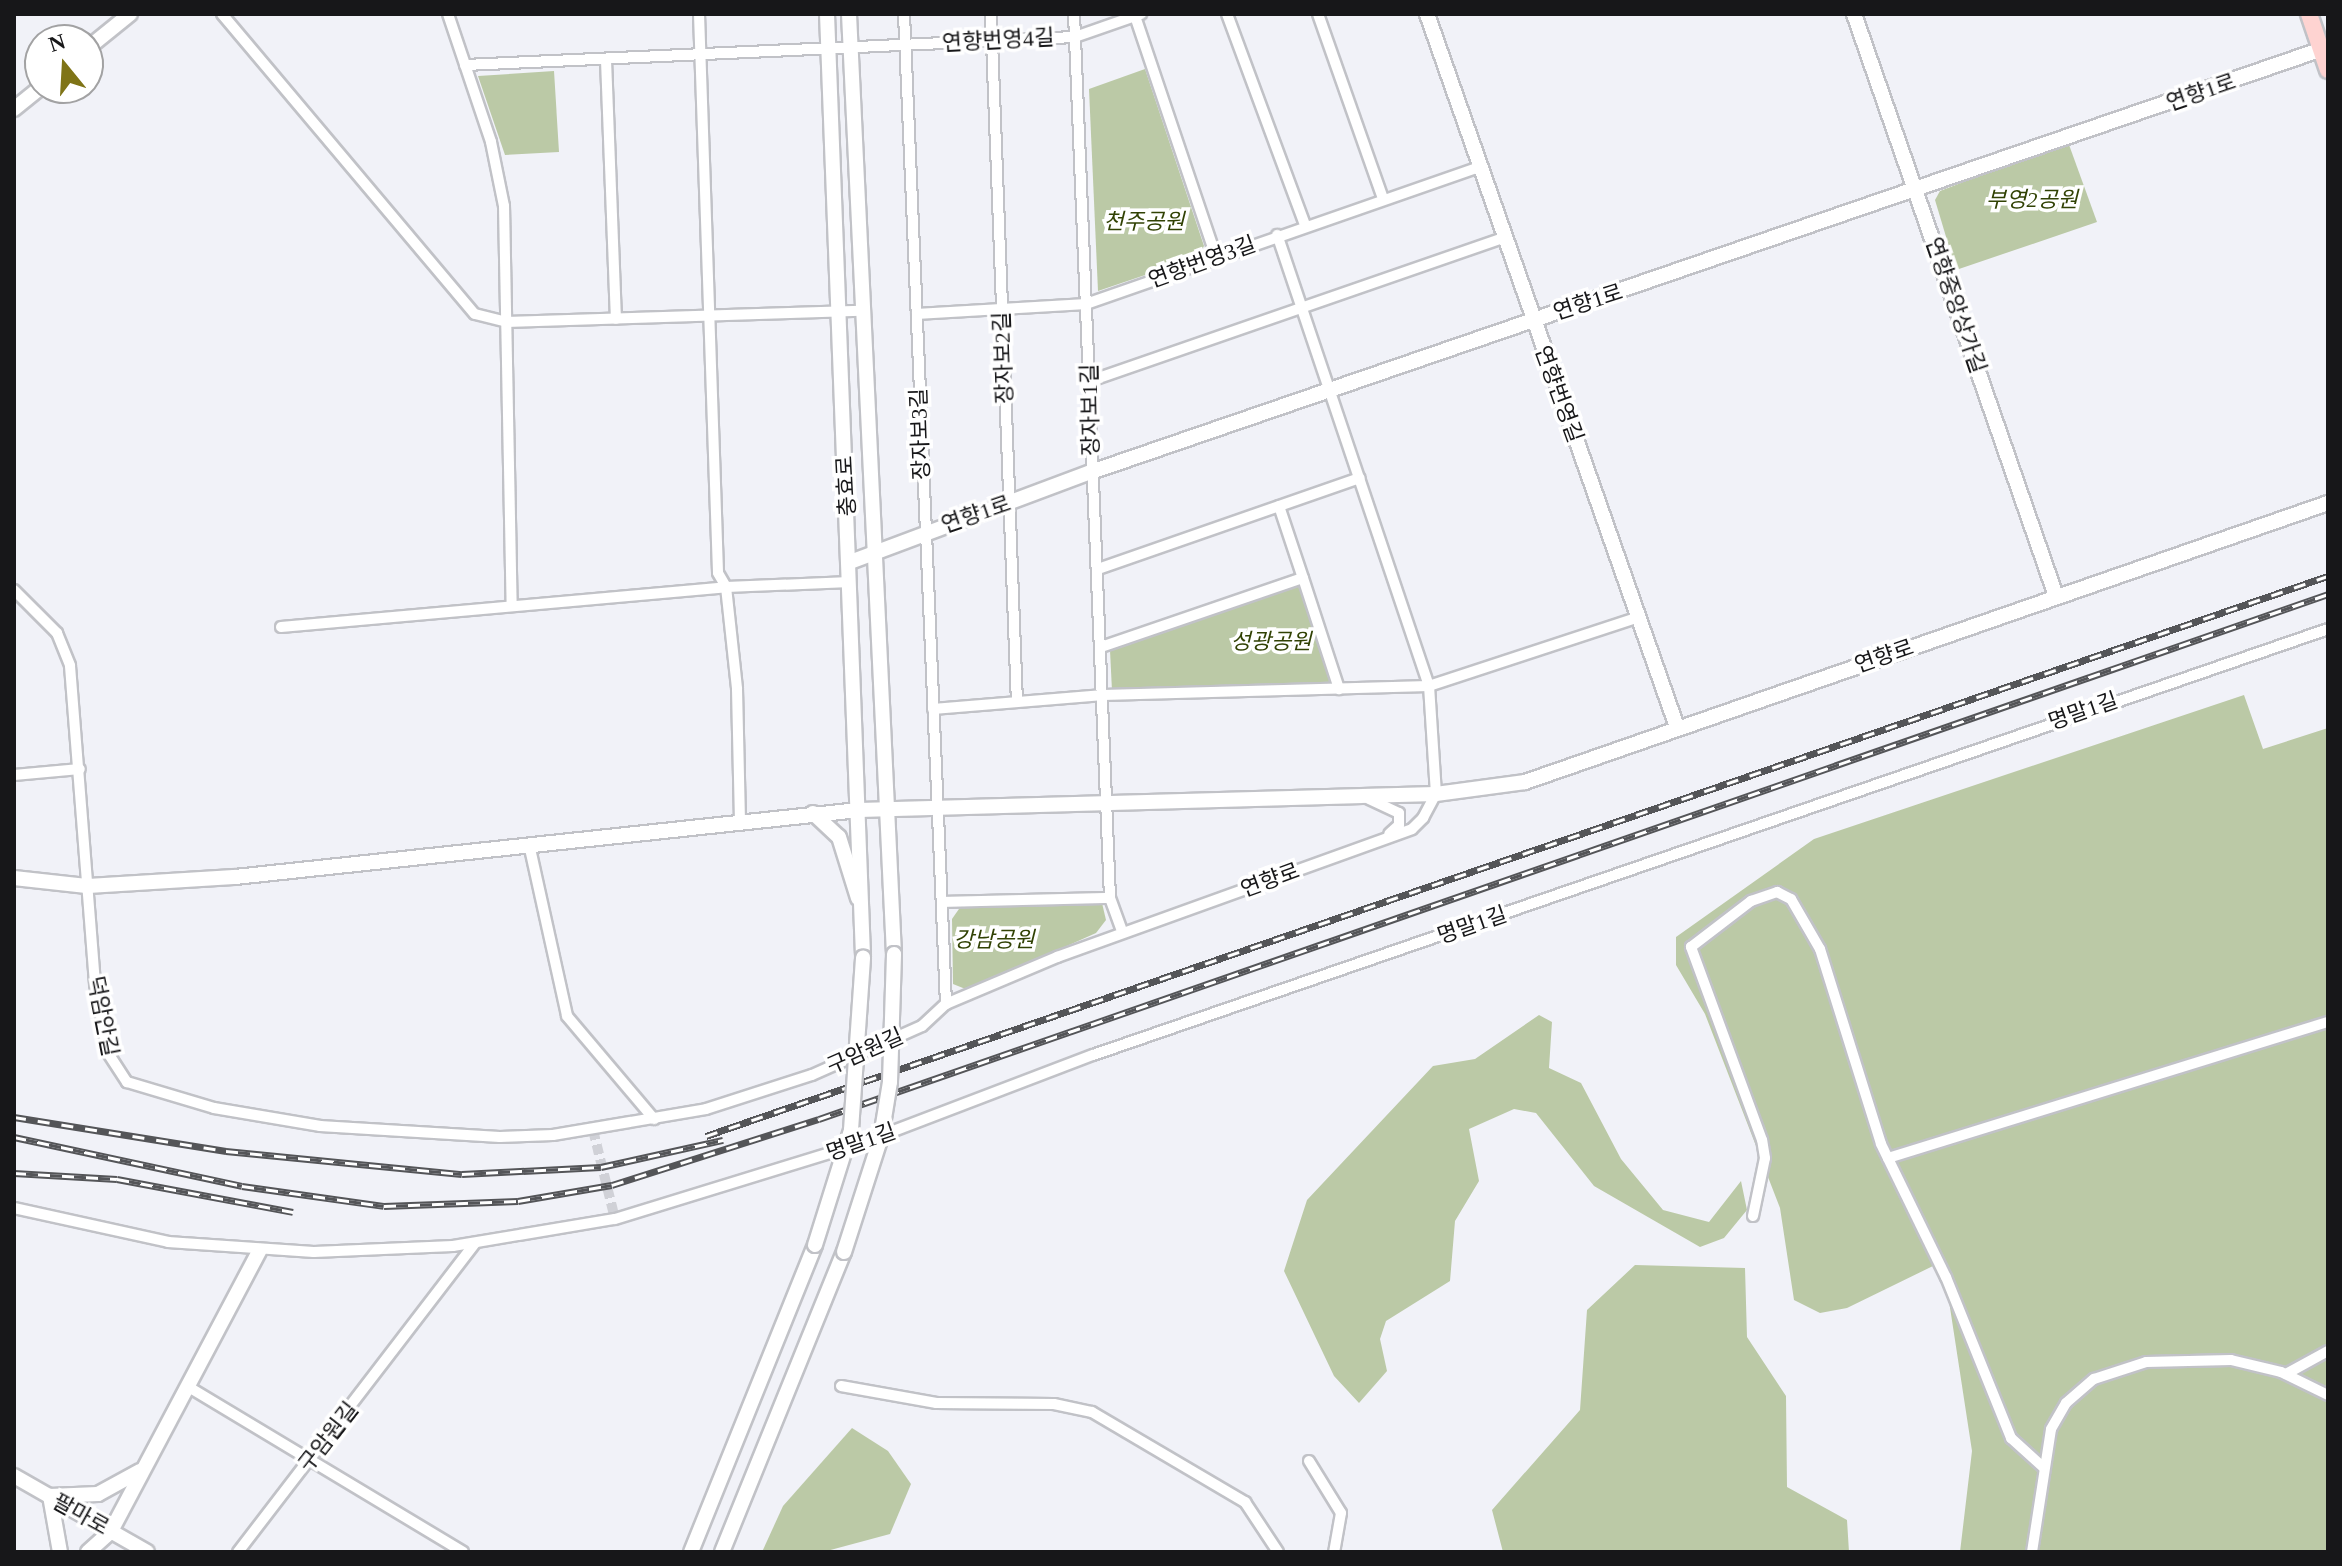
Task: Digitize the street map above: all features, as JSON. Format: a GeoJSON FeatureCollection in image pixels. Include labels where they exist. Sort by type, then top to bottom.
{"type":"FeatureCollection","features":[{"type":"Feature","properties":{"kind":"main road"},"geometry":{"type":"LineString","coordinates":[[104,35],[130,14]]}},
{"type":"Feature","properties":{"kind":"main road","name":"충효로"},"geometry":{"type":"LineString","coordinates":[[691,1552],[838,1184],[857,1094],[862,908],[827,14]]}},
{"type":"Feature","properties":{"kind":"main road","name":"충효로"},"geometry":{"type":"LineString","coordinates":[[722,1552],[844,1252],[881,1137],[890,1082],[894,954],[871,554],[849,14]]}},
{"type":"Feature","properties":{"kind":"main road","name":"연향번영길"},"geometry":{"type":"LineString","coordinates":[[1427,14],[1677,727]]}},
{"type":"Feature","properties":{"kind":"main road","name":"연향중앙상가길"},"geometry":{"type":"LineString","coordinates":[[1854,14],[2056,596]]}},
{"type":"Feature","properties":{"kind":"main road"},"geometry":{"type":"LineString","coordinates":[[2309,14],[2325,48],[2328,70]]}},
{"type":"Feature","properties":{"kind":"main road","name":"연향1로"},"geometry":{"type":"LineString","coordinates":[[850,562],[1091,472],[2325,48]]}},
{"type":"Feature","properties":{"kind":"main road","name":"연향로"},"geometry":{"type":"LineString","coordinates":[[14,878],[87,886],[529,844],[740,819],[859,810],[1108,807],[1436,794],[1525,782],[2328,503]]}},
{"type":"Feature","properties":{"kind":"main road"},"geometry":{"type":"LineString","coordinates":[[813,813],[839,837],[862,908]]}},
{"type":"Feature","properties":{"kind":"main road"},"geometry":{"type":"LineString","coordinates":[[88,1552],[111,1531],[259,1251]]}},
{"type":"Feature","properties":{"kind":"main road"},"geometry":{"type":"LineString","coordinates":[[60,1552],[50,1496],[98,1494],[143,1469]]}},
{"type":"Feature","properties":{"kind":"main road","name":"팔마로"},"geometry":{"type":"LineString","coordinates":[[14,1476],[147,1552]]}},
{"type":"Feature","properties":{"kind":"street"},"geometry":{"type":"LineString","coordinates":[[222,14],[450,291],[475,314],[506,322],[861,311]]}},
{"type":"Feature","properties":{"kind":"street"},"geometry":{"type":"LineString","coordinates":[[448,14],[504,206],[512,605]]}},
{"type":"Feature","properties":{"kind":"street"},"geometry":{"type":"LineString","coordinates":[[699,14],[718,573],[726,587],[737,689],[740,819]]}},
{"type":"Feature","properties":{"kind":"street","name":"장자보3길"},"geometry":{"type":"LineString","coordinates":[[904,14],[923,533],[945,902],[946,1004]]}},
{"type":"Feature","properties":{"kind":"street","name":"장자보2길"},"geometry":{"type":"LineString","coordinates":[[991,14],[1017,702]]}},
{"type":"Feature","properties":{"kind":"street","name":"장자보1길"},"geometry":{"type":"LineString","coordinates":[[1074,14],[1091,472],[1108,807]]}},
{"type":"Feature","properties":{"kind":"street"},"geometry":{"type":"LineString","coordinates":[[1227,14],[1305,225]]}},
{"type":"Feature","properties":{"kind":"street"},"geometry":{"type":"LineString","coordinates":[[1318,14],[1383,199]]}},
{"type":"Feature","properties":{"kind":"street"},"geometry":{"type":"LineString","coordinates":[[1138,15],[1216,257]]}},
{"type":"Feature","properties":{"kind":"street","name":"연향번영4길"},"geometry":{"type":"LineString","coordinates":[[465,65],[1075,37],[1138,15]]}},
{"type":"Feature","properties":{"kind":"street"},"geometry":{"type":"LineString","coordinates":[[606,60],[616,319]]}},
{"type":"Feature","properties":{"kind":"street","name":"연향번영3길"},"geometry":{"type":"LineString","coordinates":[[917,314],[1086,304],[1305,225],[1480,167]]}},
{"type":"Feature","properties":{"kind":"street"},"geometry":{"type":"LineString","coordinates":[[1277,235],[1298,308],[1360,478],[1429,686],[1436,794]]}},
{"type":"Feature","properties":{"kind":"street"},"geometry":{"type":"LineString","coordinates":[[1090,381],[1505,237]]}},
{"type":"Feature","properties":{"kind":"street"},"geometry":{"type":"LineString","coordinates":[[1098,569],[1360,478]]}},
{"type":"Feature","properties":{"kind":"street"},"geometry":{"type":"LineString","coordinates":[[1279,506],[1339,689]]}},
{"type":"Feature","properties":{"kind":"street"},"geometry":{"type":"LineString","coordinates":[[1101,647],[1303,578]]}},
{"type":"Feature","properties":{"kind":"street"},"geometry":{"type":"LineString","coordinates":[[281,627],[726,587],[850,582]]}},
{"type":"Feature","properties":{"kind":"street","name":"덕암안길"},"geometry":{"type":"LineString","coordinates":[[14,590],[67,651],[80,769],[87,886],[108,1053],[127,1082],[214,1108],[320,1126],[500,1137],[593,1130]]}},
{"type":"Feature","properties":{"kind":"street"},"geometry":{"type":"LineString","coordinates":[[933,709],[1103,695],[1429,686],[1639,617]]}},
{"type":"Feature","properties":{"kind":"street","name":"명말1길"},"geometry":{"type":"LineString","coordinates":[[475,1243],[615,1219],[862,1143],[1108,1050],[2328,629]]}},
{"type":"Feature","properties":{"kind":"street"},"geometry":{"type":"LineString","coordinates":[[14,775],[80,769]]}},
{"type":"Feature","properties":{"kind":"street","name":"연향로"},"geometry":{"type":"LineString","coordinates":[[1123,933],[1418,824],[1436,794]]}},
{"type":"Feature","properties":{"kind":"street"},"geometry":{"type":"LineString","coordinates":[[1360,796],[1399,813],[1399,825],[1384,839]]}},
{"type":"Feature","properties":{"kind":"street"},"geometry":{"type":"LineString","coordinates":[[1108,807],[1110,898],[1123,933]]}},
{"type":"Feature","properties":{"kind":"street"},"geometry":{"type":"LineString","coordinates":[[529,844],[567,1016],[654,1119]]}},
{"type":"Feature","properties":{"kind":"street"},"geometry":{"type":"LineString","coordinates":[[1753,1216],[1765,1158],[1762,1140],[1716,1005],[1691,954],[1696,939],[1768,892],[1791,899],[1820,949],[1888,1158],[1946,1277],[2011,1438],[2043,1467]]}},
{"type":"Feature","properties":{"kind":"street"},"geometry":{"type":"LineString","coordinates":[[945,902],[1110,898]]}},
{"type":"Feature","properties":{"kind":"street","name":"구암원길"},"geometry":{"type":"LineString","coordinates":[[593,1130],[654,1119],[812,1075],[922,1026],[946,1004],[1123,933]]}},
{"type":"Feature","properties":{"kind":"street"},"geometry":{"type":"LineString","coordinates":[[1888,1158],[2328,1022]]}},
{"type":"Feature","properties":{"kind":"street"},"geometry":{"type":"LineString","coordinates":[[14,1208],[144,1238],[259,1251],[475,1243]]}},
{"type":"Feature","properties":{"kind":"street","name":"구암원길"},"geometry":{"type":"LineString","coordinates":[[238,1552],[475,1243]]}},
{"type":"Feature","properties":{"kind":"street"},"geometry":{"type":"LineString","coordinates":[[2286,1374],[2328,1351]]}},
{"type":"Feature","properties":{"kind":"street"},"geometry":{"type":"LineString","coordinates":[[2032,1552],[2043,1467],[2057,1416],[2094,1379],[2171,1359],[2231,1360],[2286,1374],[2328,1395]]}},
{"type":"Feature","properties":{"kind":"street"},"geometry":{"type":"LineString","coordinates":[[187,1386],[463,1552]]}},
{"type":"Feature","properties":{"kind":"street"},"geometry":{"type":"LineString","coordinates":[[841,1386],[936,1403],[1054,1404],[1092,1412],[1245,1502],[1278,1552]]}},
{"type":"Feature","properties":{"kind":"street"},"geometry":{"type":"LineString","coordinates":[[1309,1461],[1341,1513],[1334,1552]]}},
{"type":"Feature","properties":{"kind":"green space","name":"천주공원"},"geometry":{"type":"Polygon","coordinates":[[[1145,69],[1204,246],[1198,257],[1098,291],[1089,89],[1145,69]]]}},
{"type":"Feature","properties":{"kind":"green space"},"geometry":{"type":"Polygon","coordinates":[[[554,71],[559,152],[505,155],[478,76],[554,71]]]}},
{"type":"Feature","properties":{"kind":"green space","name":"부영2공원"},"geometry":{"type":"Polygon","coordinates":[[[2068,142],[2097,222],[1956,270],[1935,200],[1940,191],[2068,142]]]}},
{"type":"Feature","properties":{"kind":"green space","name":"성광공원"},"geometry":{"type":"Polygon","coordinates":[[[1300,585],[1333,685],[1112,691],[1110,650],[1300,585]]]}},
{"type":"Feature","properties":{"kind":"green space"},"geometry":{"type":"Polygon","coordinates":[[[2244,695],[2263,749],[2328,728],[2328,1552],[1960,1552],[1972,1451],[1947,1288],[1933,1266],[1847,1308],[1820,1313],[1794,1300],[1780,1208],[1705,1014],[1676,965],[1676,937],[1814,839],[2244,695]]]}},
{"type":"Feature","properties":{"kind":"green space","name":"강남공원"},"geometry":{"type":"Polygon","coordinates":[[[1102,903],[1106,920],[1096,933],[968,990],[953,984],[952,919],[961,906],[1102,903]]]}},
{"type":"Feature","properties":{"kind":"green space"},"geometry":{"type":"Polygon","coordinates":[[[1539,1015],[1552,1022],[1549,1068],[1581,1083],[1621,1159],[1663,1210],[1709,1222],[1741,1181],[1747,1210],[1724,1238],[1700,1247],[1594,1186],[1536,1113],[1514,1109],[1469,1129],[1479,1181],[1455,1221],[1450,1281],[1386,1321],[1380,1339],[1387,1371],[1359,1403],[1334,1376],[1284,1271],[1307,1200],[1433,1066],[1475,1059],[1539,1015]]]}},
{"type":"Feature","properties":{"kind":"green space"},"geometry":{"type":"Polygon","coordinates":[[[1635,1265],[1745,1268],[1747,1337],[1786,1396],[1787,1487],[1847,1520],[1849,1552],[1503,1552],[1492,1510],[1580,1410],[1587,1310],[1635,1265]]]}},
{"type":"Feature","properties":{"kind":"green space"},"geometry":{"type":"Polygon","coordinates":[[[852,1428],[888,1451],[911,1484],[890,1534],[823,1552],[762,1552],[783,1506],[852,1428]]]}},
{"type":"Feature","properties":{"kind":"tunnel"},"geometry":{"type":"LineString","coordinates":[[593,1130],[615,1219]]}},
{"type":"Feature","properties":{"kind":"railway"},"geometry":{"type":"LineString","coordinates":[[706,1136],[2328,576]]}},
{"type":"Feature","properties":{"kind":"railway"},"geometry":{"type":"LineString","coordinates":[[14,1137],[242,1186],[384,1206],[518,1201],[612,1185],[819,1119],[2328,594]]}},
{"type":"Feature","properties":{"kind":"railway"},"geometry":{"type":"LineString","coordinates":[[14,1117],[226,1151],[462,1174],[601,1167],[723,1140]]}},
{"type":"Feature","properties":{"kind":"railway"},"geometry":{"type":"LineString","coordinates":[[14,1173],[117,1179],[293,1212]]}}]}
